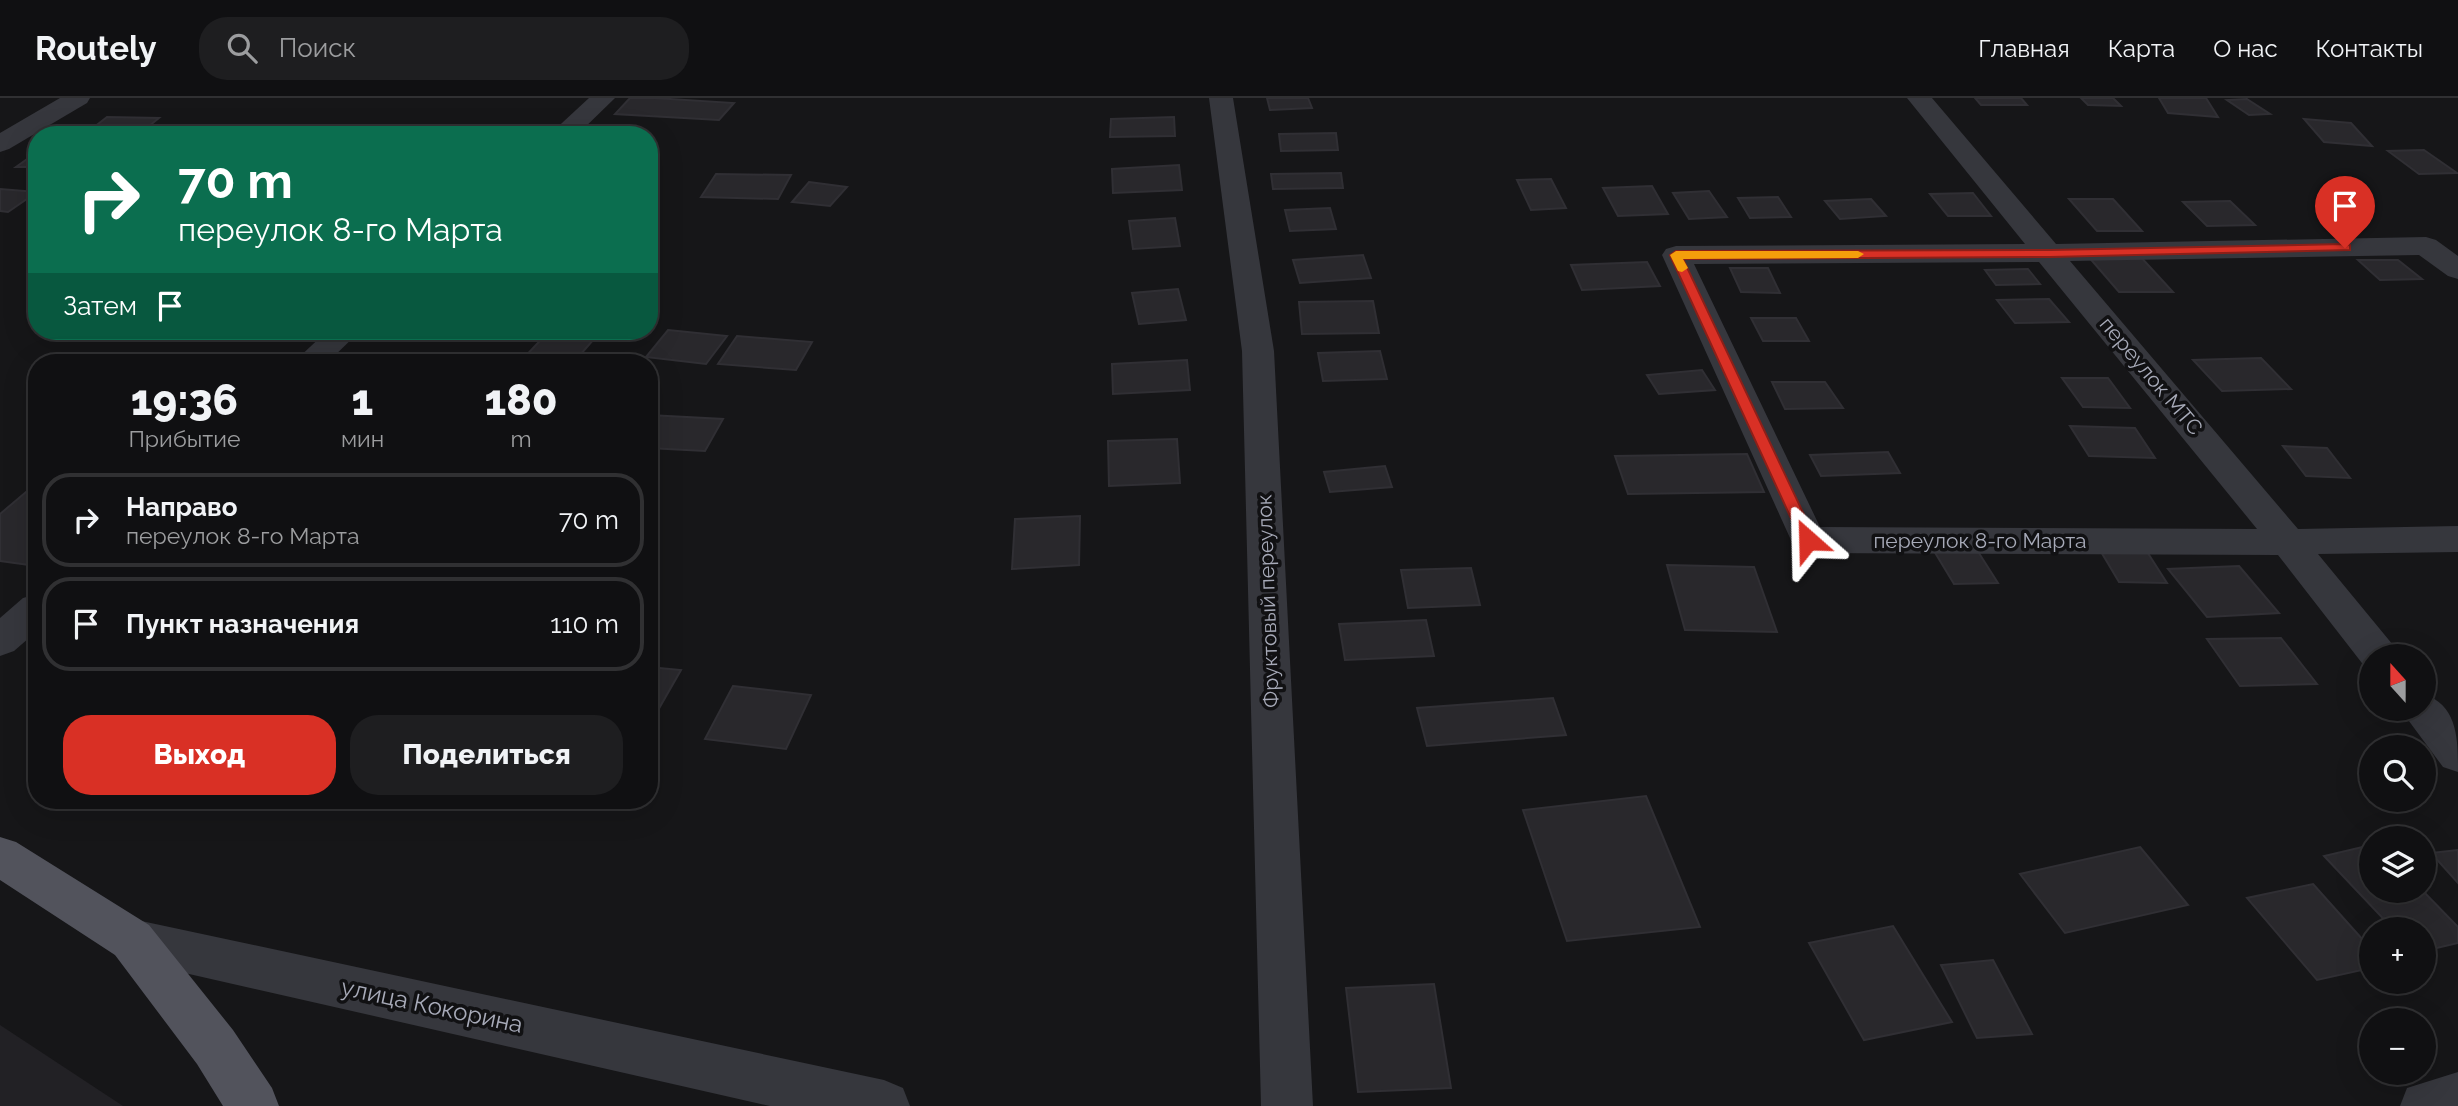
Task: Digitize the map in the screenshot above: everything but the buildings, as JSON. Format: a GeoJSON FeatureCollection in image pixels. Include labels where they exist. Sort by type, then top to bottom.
{"type":"FeatureCollection","features":[{"type":"Feature","properties":{"kind":"main road","name":"улица Кокорина"},"geometry":{"type":"LineString","coordinates":[[0,856],[132,940]]}},
{"type":"Feature","properties":{"kind":"main road"},"geometry":{"type":"LineString","coordinates":[[132,940],[215,1047],[253,1106]]}},
{"type":"Feature","properties":{"kind":"street"},"geometry":{"type":"LineString","coordinates":[[31,126],[78,98]]}},
{"type":"Feature","properties":{"kind":"street"},"geometry":{"type":"LineString","coordinates":[[572,126],[603,98]]}},
{"type":"Feature","properties":{"kind":"street","name":"Фруктовый переулок"},"geometry":{"type":"LineString","coordinates":[[1221,98],[1258,351],[1287,1106]]}},
{"type":"Feature","properties":{"kind":"street","name":"переулок МТС"},"geometry":{"type":"LineString","coordinates":[[1919,98],[2050,253],[2369,644]]}},
{"type":"Feature","properties":{"kind":"street"},"geometry":{"type":"LineString","coordinates":[[0,144],[28,127]]}},
{"type":"Feature","properties":{"kind":"street","name":"переулок 8-го Марта"},"geometry":{"type":"LineString","coordinates":[[2458,270],[2426,246],[2050,253],[1676,255],[1808,540],[2288,542],[2458,539]]}},
{"type":"Feature","properties":{"kind":"street"},"geometry":{"type":"LineString","coordinates":[[319,354],[335,340]]}},
{"type":"Feature","properties":{"kind":"street"},"geometry":{"type":"LineString","coordinates":[[0,641],[28,616]]}},
{"type":"Feature","properties":{"kind":"street"},"geometry":{"type":"LineString","coordinates":[[2431,721],[2458,755]]}},
{"type":"Feature","properties":{"kind":"street","name":"улица Кокорина"},"geometry":{"type":"LineString","coordinates":[[132,940],[884,1106]]}},
{"type":"Feature","properties":{"kind":"street"},"geometry":{"type":"LineString","coordinates":[[2426,1106],[2458,1098]]}},
{"type":"Feature","properties":{"kind":"shaded area"},"geometry":{"type":"Polygon","coordinates":[[[0,1025],[123,1106],[0,1106],[0,1025]]]}},
{"type":"Feature","properties":{"kind":"slow traffic"},"geometry":{"type":"LineString","coordinates":[[1682,268],[1676,255],[1858,254]]}},
{"type":"Feature","properties":{"kind":"route"},"geometry":{"type":"LineString","coordinates":[[1808,540],[1676,255],[2345,248]]}}]}
